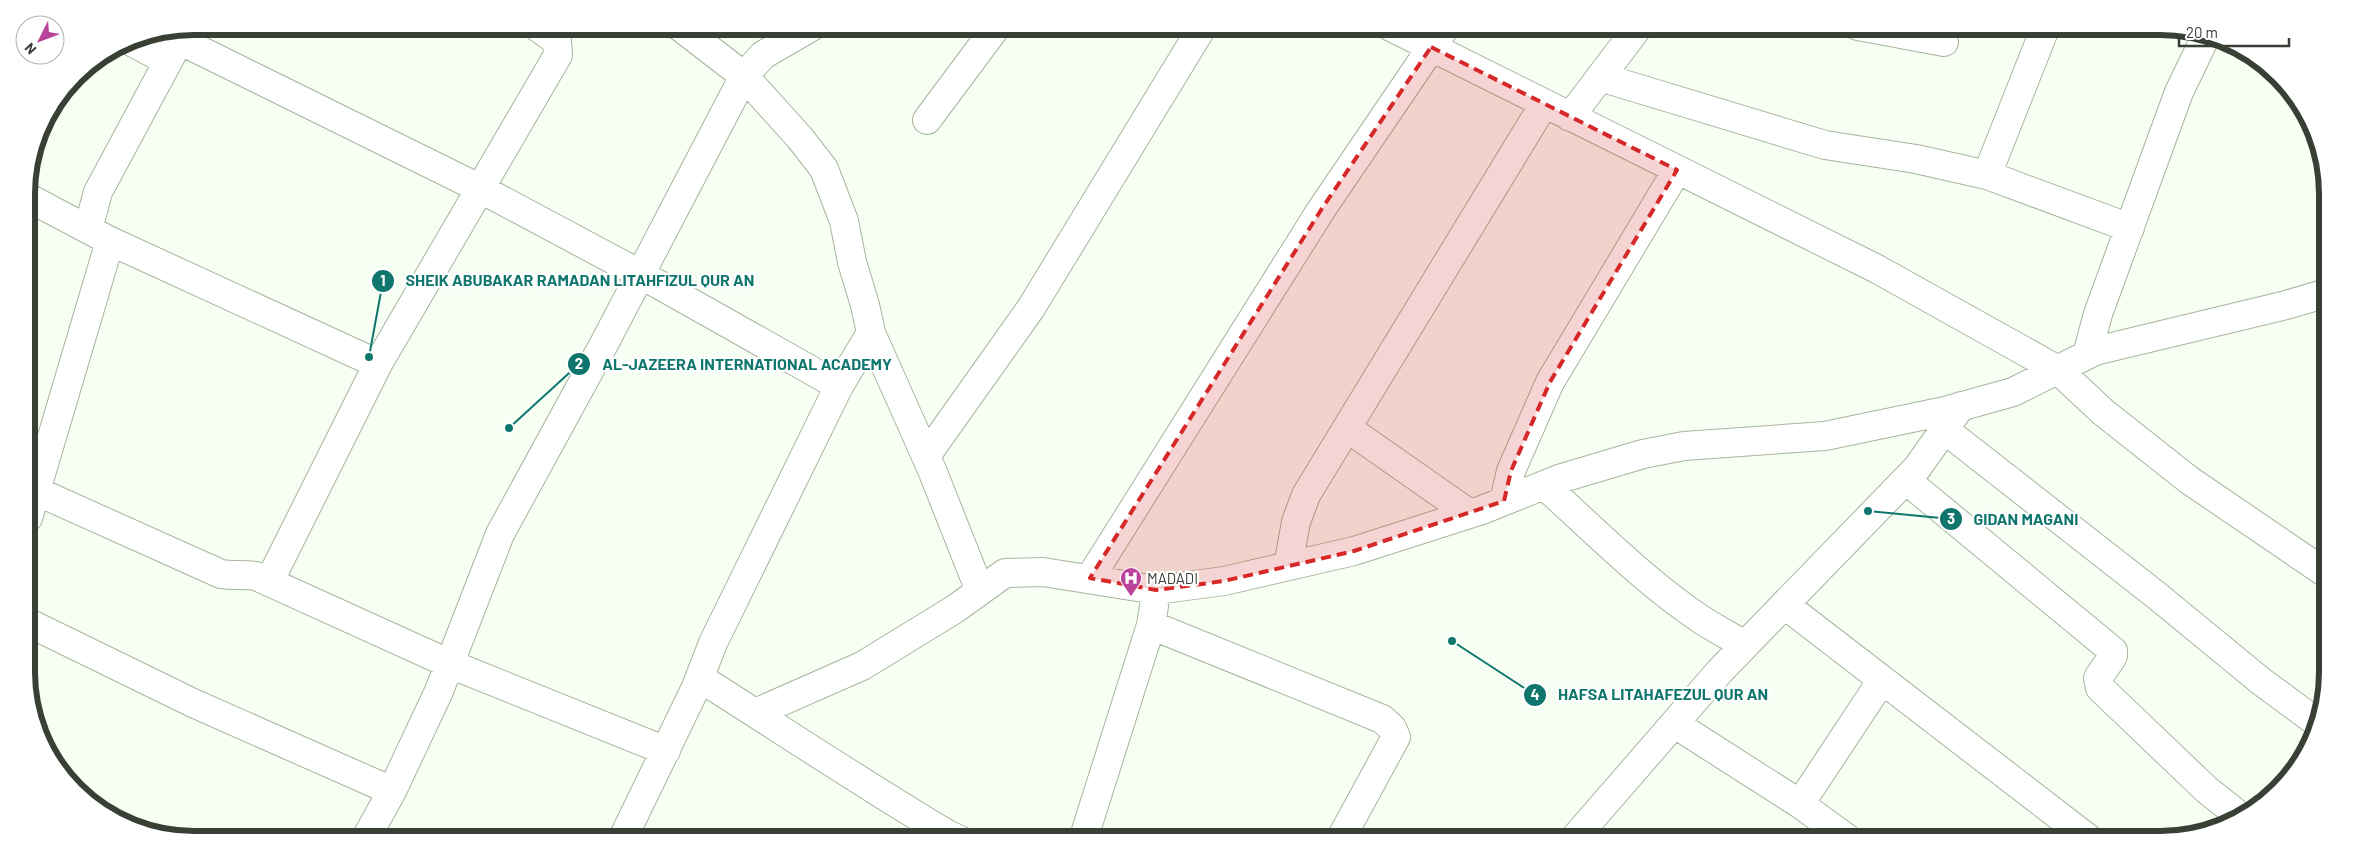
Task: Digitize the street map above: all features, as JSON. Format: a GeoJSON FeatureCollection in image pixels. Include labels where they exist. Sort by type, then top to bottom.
{"type":"FeatureCollection","features":[{"type":"Feature","properties":{"kind":"street"},"geometry":{"type":"LineString","coordinates":[[268,582],[378,364],[558,55],[557,41],[549,35]]}},
{"type":"Feature","properties":{"kind":"street"},"geometry":{"type":"LineString","coordinates":[[691,35],[744,76],[800,138],[824,169],[844,220],[871,332],[926,456],[980,591]]}},
{"type":"Feature","properties":{"kind":"street"},"geometry":{"type":"LineString","coordinates":[[371,831],[392,791],[450,664],[500,534],[744,76],[763,54],[796,35]]}},
{"type":"Feature","properties":{"kind":"street"},"geometry":{"type":"LineString","coordinates":[[927,120],[990,35]]}},
{"type":"Feature","properties":{"kind":"street"},"geometry":{"type":"LineString","coordinates":[[926,456],[1031,308],[1198,35]]}},
{"type":"Feature","properties":{"kind":"street"},"geometry":{"type":"LineString","coordinates":[[1570,117],[1632,35]]}},
{"type":"Feature","properties":{"kind":"street"},"geometry":{"type":"LineString","coordinates":[[1906,35],[1944,42]]}},
{"type":"Feature","properties":{"kind":"street"},"geometry":{"type":"LineString","coordinates":[[1987,175],[2042,35]]}},
{"type":"Feature","properties":{"kind":"street"},"geometry":{"type":"LineString","coordinates":[[1090,578],[1316,218],[1439,37],[1544,104],[1877,269],[2058,370],[2103,412],[2189,480],[2319,568]]}},
{"type":"Feature","properties":{"kind":"street"},"geometry":{"type":"LineString","coordinates":[[149,41],[177,43],[479,188],[640,274],[839,386]]}},
{"type":"Feature","properties":{"kind":"street"},"geometry":{"type":"LineString","coordinates":[[2087,355],[2098,314],[2179,92],[2204,41]]}},
{"type":"Feature","properties":{"kind":"street"},"geometry":{"type":"LineString","coordinates":[[35,494],[99,235],[98,192],[177,43]]}},
{"type":"Feature","properties":{"kind":"street"},"geometry":{"type":"LineString","coordinates":[[1600,77],[1825,145],[1916,159],[1987,175],[2130,228]]}},
{"type":"Feature","properties":{"kind":"street"},"geometry":{"type":"LineString","coordinates":[[1288,566],[1296,522],[1306,495],[1544,104]]}},
{"type":"Feature","properties":{"kind":"street"},"geometry":{"type":"LineString","coordinates":[[1504,502],[1511,471],[1550,382],[1677,170]]}},
{"type":"Feature","properties":{"kind":"street"},"geometry":{"type":"LineString","coordinates":[[35,201],[99,235],[378,364]]}},
{"type":"Feature","properties":{"kind":"street"},"geometry":{"type":"LineString","coordinates":[[755,713],[862,666],[1005,573],[1044,572],[1156,590],[1224,581],[1354,551],[1470,514],[1544,485],[1643,454],[1684,446],[1825,436],[1961,406],[2013,392],[2095,351],[2319,295]]}},
{"type":"Feature","properties":{"kind":"street"},"geometry":{"type":"LineString","coordinates":[[626,831],[700,678],[713,643],[839,386],[871,332]]}},
{"type":"Feature","properties":{"kind":"street"},"geometry":{"type":"LineString","coordinates":[[1581,831],[1719,672],[1906,480],[1931,451],[1961,406]]}},
{"type":"Feature","properties":{"kind":"street"},"geometry":{"type":"LineString","coordinates":[[1347,428],[1470,514]]}},
{"type":"Feature","properties":{"kind":"street"},"geometry":{"type":"LineString","coordinates":[[1945,430],[2156,594],[2262,682],[2312,719]]}},
{"type":"Feature","properties":{"kind":"street"},"geometry":{"type":"LineString","coordinates":[[1906,480],[2113,651],[2113,656],[2098,678],[2100,688],[2207,790],[2235,812]]}},
{"type":"Feature","properties":{"kind":"street"},"geometry":{"type":"LineString","coordinates":[[1544,485],[1670,596],[1702,620],[1745,645]]}},
{"type":"Feature","properties":{"kind":"street"},"geometry":{"type":"LineString","coordinates":[[36,491],[221,574],[230,576],[241,573],[256,576],[450,664],[666,751]]}},
{"type":"Feature","properties":{"kind":"street"},"geometry":{"type":"LineString","coordinates":[[1086,831],[1151,625],[1156,590]]}},
{"type":"Feature","properties":{"kind":"street"},"geometry":{"type":"LineString","coordinates":[[1785,605],[2079,831]]}},
{"type":"Feature","properties":{"kind":"street"},"geometry":{"type":"LineString","coordinates":[[1151,625],[1382,719],[1392,728],[1396,737],[1345,831]]}},
{"type":"Feature","properties":{"kind":"street"},"geometry":{"type":"LineString","coordinates":[[35,626],[193,702],[392,791]]}},
{"type":"Feature","properties":{"kind":"street"},"geometry":{"type":"LineString","coordinates":[[700,678],[853,778],[942,831]]}},
{"type":"Feature","properties":{"kind":"street"},"geometry":{"type":"LineString","coordinates":[[1800,804],[1882,680]]}},
{"type":"Feature","properties":{"kind":"street"},"geometry":{"type":"LineString","coordinates":[[1675,724],[1800,804],[1836,831]]}},
{"type":"Feature","properties":{"kind":"highlighted area"},"geometry":{"type":"Polygon","coordinates":[[[1431,47],[1677,170],[1550,382],[1511,471],[1504,501],[1354,551],[1224,581],[1156,590],[1090,578],[1321,210],[1431,47]]]}},
{"type":"Feature","properties":{"kind":"place","name":"SHEIK ABUBAKAR RAMADAN LITAHFIZUL QUR AN"},"geometry":{"type":"Point","coordinates":[369,357]}},
{"type":"Feature","properties":{"kind":"place","name":"AL-JAZEERA INTERNATIONAL ACADEMY"},"geometry":{"type":"Point","coordinates":[509,428]}},
{"type":"Feature","properties":{"kind":"place","name":"GIDAN MAGANI"},"geometry":{"type":"Point","coordinates":[1868,511]}},
{"type":"Feature","properties":{"kind":"place","name":"MADADI"},"geometry":{"type":"Point","coordinates":[1131,597]}},
{"type":"Feature","properties":{"kind":"place","name":"HAFSA LITAHAFEZUL QUR AN"},"geometry":{"type":"Point","coordinates":[1452,641]}}]}
